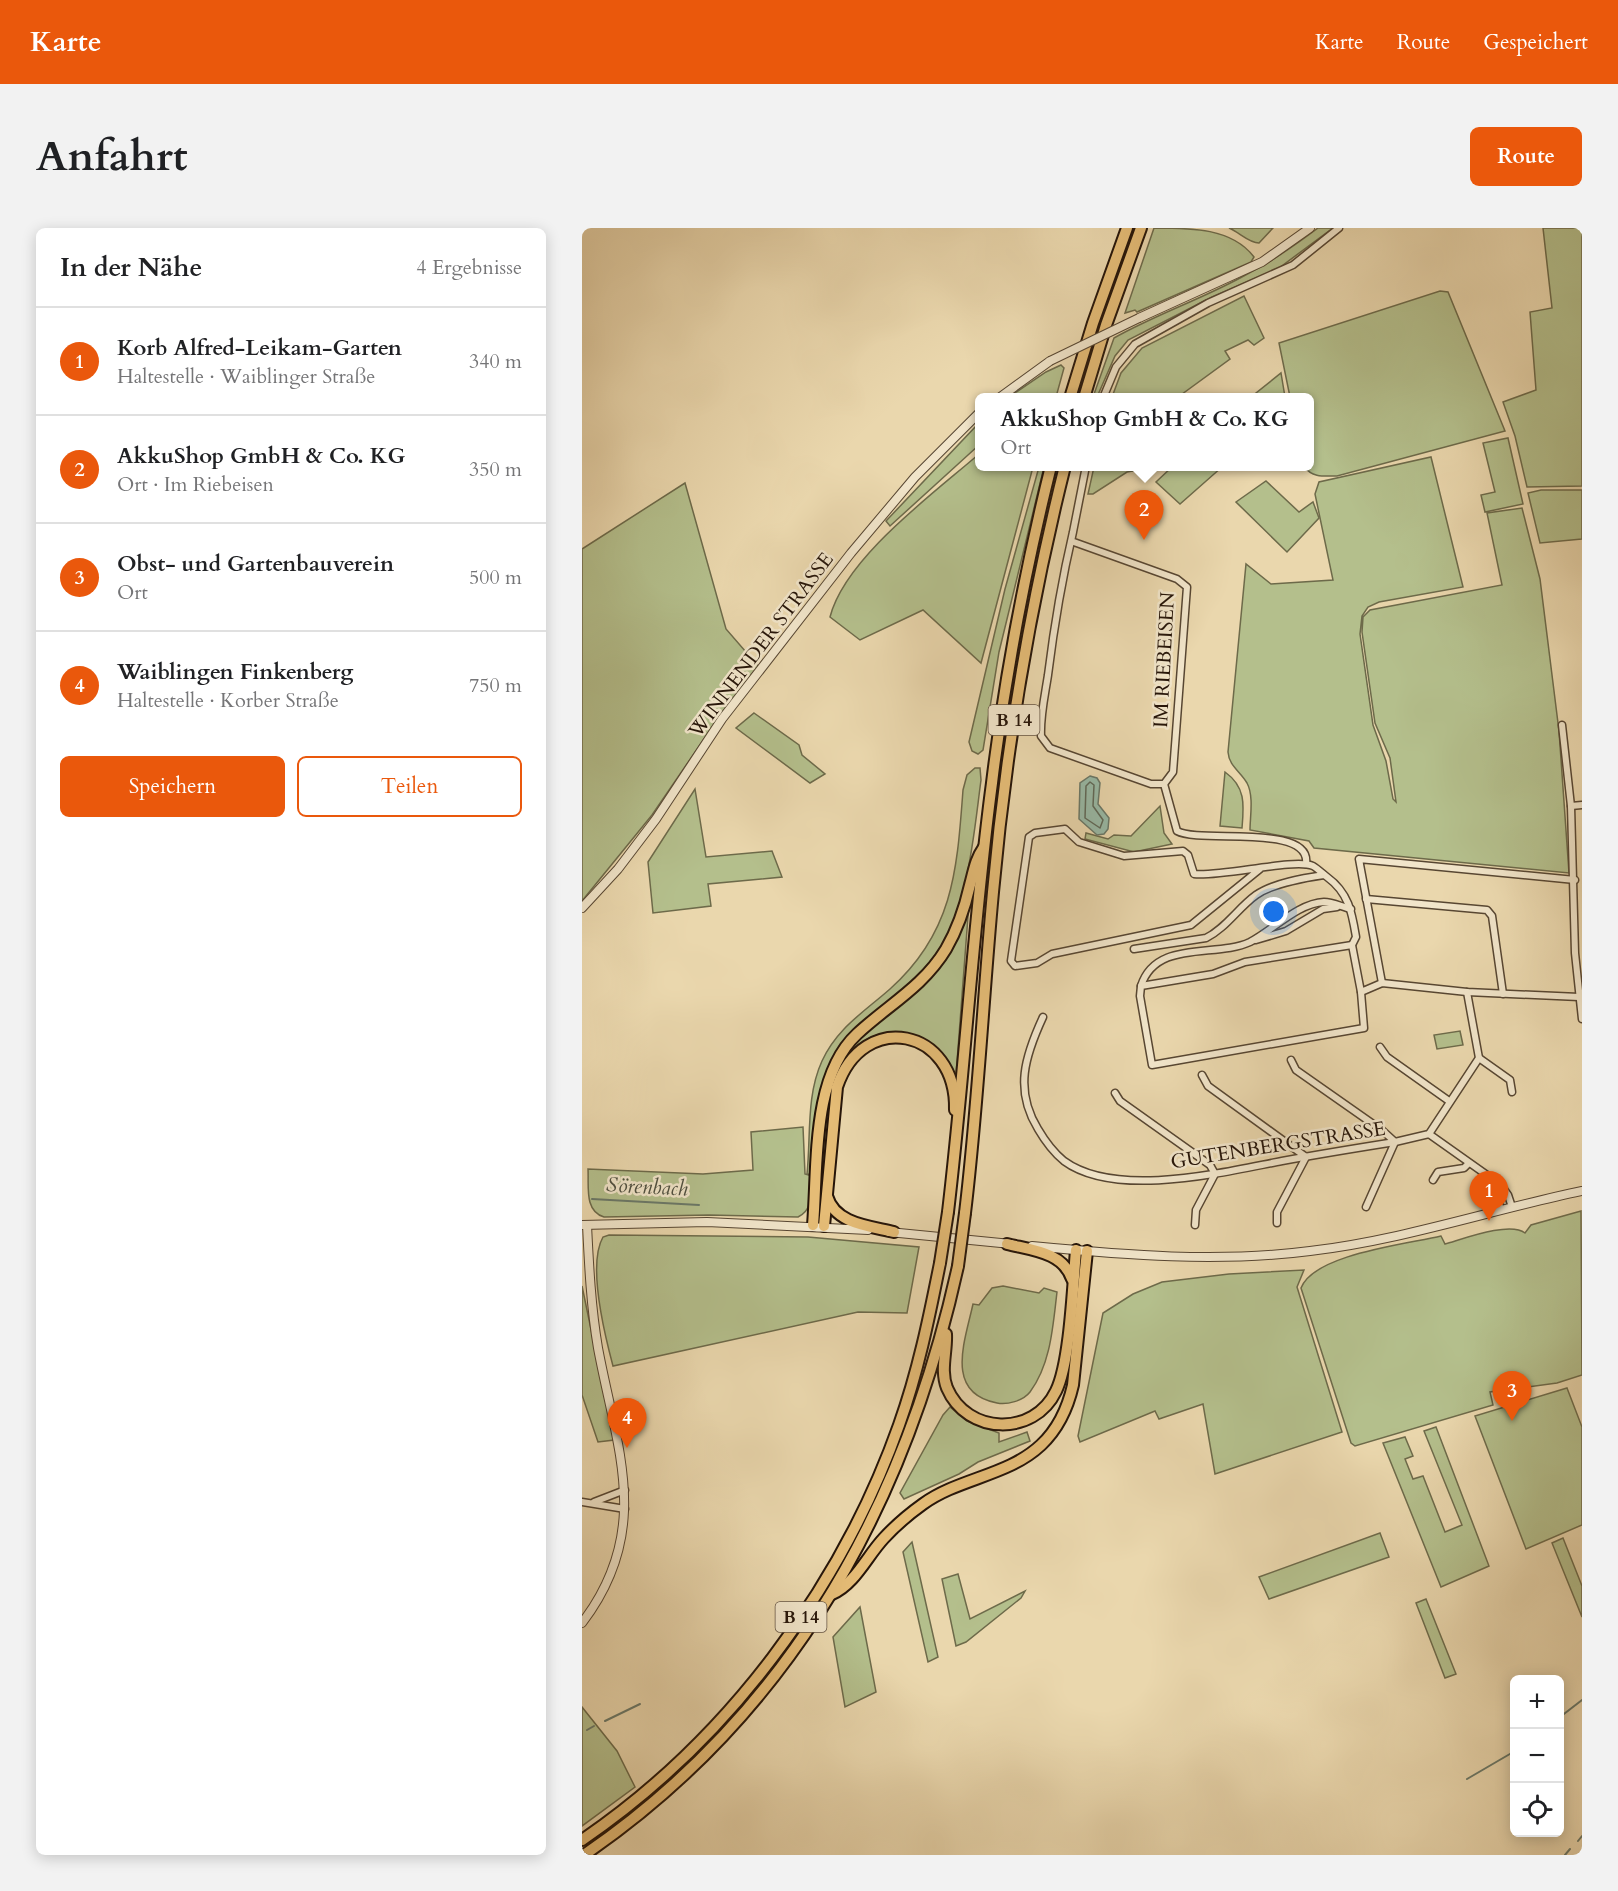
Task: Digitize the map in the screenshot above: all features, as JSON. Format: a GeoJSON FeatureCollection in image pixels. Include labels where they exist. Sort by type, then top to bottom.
{"type":"FeatureCollection","features":[{"type":"Feature","properties":{"kind":"highway"},"geometry":{"type":"LineString","coordinates":[[1072,393],[1093,322],[1127,228]]}},
{"type":"Feature","properties":{"kind":"highway"},"geometry":{"type":"LineString","coordinates":[[1086,393],[1106,325],[1141,228]]}},
{"type":"Feature","properties":{"kind":"highway","name":"B 14"},"geometry":{"type":"LineString","coordinates":[[582,1840],[660,1778],[714,1725],[767,1664],[820,1587],[858,1520],[898,1427],[924,1347],[940,1263],[958,1130],[984,847],[1008,669],[1025,576],[1050,471]]}},
{"type":"Feature","properties":{"kind":"highway","name":"B 14"},"geometry":{"type":"LineString","coordinates":[[584,1855],[639,1814],[724,1734],[778,1671],[832,1594],[891,1482],[927,1384],[946,1320],[958,1266],[965,1213],[993,892],[1012,733],[1034,604],[1064,471]]}},
{"type":"Feature","properties":{"kind":"highway"},"geometry":{"type":"LineString","coordinates":[[819,1226],[823,1105],[830,1073],[856,1035],[911,992],[935,965],[956,929],[970,886],[975,859],[984,847]]}},
{"type":"Feature","properties":{"kind":"highway"},"geometry":{"type":"LineString","coordinates":[[819,1226],[827,1194],[837,1087],[851,1059],[876,1041],[895,1037],[917,1041],[942,1060],[952,1080],[958,1130]]}},
{"type":"Feature","properties":{"kind":"highway"},"geometry":{"type":"LineString","coordinates":[[827,1194],[834,1210],[843,1218],[894,1232]]}},
{"type":"Feature","properties":{"kind":"highway"},"geometry":{"type":"LineString","coordinates":[[1007,1244],[1059,1260],[1068,1269],[1072,1285]]}},
{"type":"Feature","properties":{"kind":"highway"},"geometry":{"type":"LineString","coordinates":[[946,1320],[944,1373],[952,1397],[969,1415],[992,1425],[1015,1424],[1037,1414],[1052,1399],[1058,1389],[1065,1360],[1072,1285],[1081,1251]]}},
{"type":"Feature","properties":{"kind":"highway"},"geometry":{"type":"LineString","coordinates":[[832,1594],[845,1588],[885,1537],[926,1502],[960,1485],[1017,1463],[1028,1456],[1051,1434],[1067,1406],[1073,1385],[1081,1251]]}},
{"type":"Feature","properties":{"kind":"street"},"geometry":{"type":"LineString","coordinates":[[1006,393],[1050,361],[1262,262],[1310,228]]}},
{"type":"Feature","properties":{"kind":"street"},"geometry":{"type":"LineString","coordinates":[[1105,393],[1116,367],[1134,344],[1208,303],[1293,265],[1339,228]]}},
{"type":"Feature","properties":{"kind":"street","name":"WINNENDER STRASSE"},"geometry":{"type":"LineString","coordinates":[[582,908],[618,868],[650,827],[723,719],[851,553],[915,477],[975,417]]}},
{"type":"Feature","properties":{"kind":"street"},"geometry":{"type":"LineString","coordinates":[[1085,471],[1054,631],[1041,728],[1042,741],[1050,748],[1151,784],[1164,784],[1173,826],[1177,831],[1193,836],[1247,836],[1292,843],[1304,850],[1307,855],[1306,864]]}},
{"type":"Feature","properties":{"kind":"street","name":"IM RIEBEISEN"},"geometry":{"type":"LineString","coordinates":[[1071,541],[1177,579],[1187,587],[1173,772],[1164,784]]}},
{"type":"Feature","properties":{"kind":"street"},"geometry":{"type":"LineString","coordinates":[[1562,725],[1572,806],[1582,1019]]}},
{"type":"Feature","properties":{"kind":"street"},"geometry":{"type":"LineString","coordinates":[[1572,806],[1582,805]]}},
{"type":"Feature","properties":{"kind":"street"},"geometry":{"type":"LineString","coordinates":[[1260,869],[1191,925],[1052,954],[1037,963],[1015,966],[1011,961],[1027,844],[1031,834],[1065,829],[1079,843],[1124,856],[1183,850],[1188,855],[1194,874],[1209,876],[1260,869],[1306,864],[1324,875],[1344,892],[1351,909],[1356,937],[1352,945],[1364,1028],[1152,1065],[1140,996],[1141,986],[1149,969],[1162,959],[1249,942],[1286,931],[1323,909],[1341,907]]}},
{"type":"Feature","properties":{"kind":"street"},"geometry":{"type":"LineString","coordinates":[[1382,983],[1359,859],[1575,880]]}},
{"type":"Feature","properties":{"kind":"street"},"geometry":{"type":"LineString","coordinates":[[1134,949],[1206,938],[1216,933],[1256,895],[1277,886],[1324,875]]}},
{"type":"Feature","properties":{"kind":"street"},"geometry":{"type":"LineString","coordinates":[[1366,898],[1487,910],[1492,916],[1503,994]]}},
{"type":"Feature","properties":{"kind":"street"},"geometry":{"type":"LineString","coordinates":[[1249,942],[1282,920],[1318,903],[1351,909]]}},
{"type":"Feature","properties":{"kind":"street"},"geometry":{"type":"LineString","coordinates":[[1141,986],[1213,974],[1245,962],[1352,945]]}},
{"type":"Feature","properties":{"kind":"street"},"geometry":{"type":"LineString","coordinates":[[1360,992],[1382,983],[1580,1001]]}},
{"type":"Feature","properties":{"kind":"street"},"geometry":{"type":"LineString","coordinates":[[1467,992],[1479,1058],[1510,1080],[1512,1092]]}},
{"type":"Feature","properties":{"kind":"street","name":"GUTENBERGSTRASSE"},"geometry":{"type":"LineString","coordinates":[[1043,1017],[1029,1046],[1024,1066],[1023,1084],[1035,1124],[1055,1153],[1076,1167],[1104,1176],[1159,1181],[1215,1174],[1429,1134]]}},
{"type":"Feature","properties":{"kind":"street"},"geometry":{"type":"LineString","coordinates":[[1380,1047],[1387,1056],[1449,1101]]}},
{"type":"Feature","properties":{"kind":"street"},"geometry":{"type":"LineString","coordinates":[[1479,1058],[1429,1134],[1505,1190],[1512,1207]]}},
{"type":"Feature","properties":{"kind":"street"},"geometry":{"type":"LineString","coordinates":[[1291,1060],[1296,1070],[1383,1131],[1395,1142],[1366,1207]]}},
{"type":"Feature","properties":{"kind":"street"},"geometry":{"type":"LineString","coordinates":[[1202,1075],[1208,1086],[1306,1157],[1278,1212],[1277,1222]]}},
{"type":"Feature","properties":{"kind":"street"},"geometry":{"type":"LineString","coordinates":[[1114,1093],[1120,1101],[1210,1165],[1215,1174],[1196,1210],[1195,1224]]}},
{"type":"Feature","properties":{"kind":"street"},"geometry":{"type":"LineString","coordinates":[[1433,1180],[1438,1172],[1464,1168],[1469,1163]]}},
{"type":"Feature","properties":{"kind":"street"},"geometry":{"type":"LineString","coordinates":[[1488,1176],[1496,1188],[1501,1210]]}},
{"type":"Feature","properties":{"kind":"street"},"geometry":{"type":"LineString","coordinates":[[582,1623],[604,1591],[613,1572],[624,1529],[626,1509],[622,1452],[598,1348],[584,1225],[707,1222],[819,1226],[1081,1251],[1182,1257],[1295,1253],[1382,1240],[1582,1191]]}},
{"type":"Feature","properties":{"kind":"street"},"geometry":{"type":"LineString","coordinates":[[594,1502],[625,1490]]}},
{"type":"Feature","properties":{"kind":"street"},"geometry":{"type":"LineString","coordinates":[[582,1502],[594,1502],[626,1509]]}},
{"type":"Feature","properties":{"kind":"green space"},"geometry":{"type":"Polygon","coordinates":[[[1154,228],[1183,228],[1223,235],[1245,247],[1254,257],[1251,262],[1137,312],[1135,310],[1125,313],[1154,228]]]}},
{"type":"Feature","properties":{"kind":"green space"},"geometry":{"type":"Polygon","coordinates":[[[1229,228],[1273,228],[1259,243],[1229,228]]]}},
{"type":"Feature","properties":{"kind":"green space"},"geometry":{"type":"Polygon","coordinates":[[[1318,228],[1333,228],[1279,268],[1212,297],[1128,340],[1115,356],[1099,393],[1094,393],[1114,338],[1250,273],[1318,228]]]}},
{"type":"Feature","properties":{"kind":"green space"},"geometry":{"type":"Polygon","coordinates":[[[1543,228],[1582,228],[1582,486],[1527,487],[1515,436],[1503,402],[1536,390],[1530,312],[1552,308],[1543,228]]]}},
{"type":"Feature","properties":{"kind":"green space"},"geometry":{"type":"Polygon","coordinates":[[[1440,291],[1448,292],[1505,431],[1337,476],[1319,476],[1311,473],[1308,471],[1314,471],[1314,393],[1289,393],[1279,343],[1440,291]]]}},
{"type":"Feature","properties":{"kind":"green space"},"geometry":{"type":"Polygon","coordinates":[[[1244,296],[1264,338],[1254,345],[1248,340],[1225,351],[1230,359],[1183,393],[1114,393],[1121,373],[1142,348],[1244,296]]]}},
{"type":"Feature","properties":{"kind":"green space"},"geometry":{"type":"Polygon","coordinates":[[[1061,365],[1064,368],[1057,393],[1015,393],[1046,372],[1061,365]]]}},
{"type":"Feature","properties":{"kind":"green space"},"geometry":{"type":"Polygon","coordinates":[[[1281,373],[1284,393],[1256,393],[1281,373]]]}},
{"type":"Feature","properties":{"kind":"green space"},"geometry":{"type":"Polygon","coordinates":[[[975,427],[975,449],[890,526],[886,521],[975,427]]]}},
{"type":"Feature","properties":{"kind":"green space"},"geometry":{"type":"Polygon","coordinates":[[[1508,438],[1523,504],[1485,512],[1481,495],[1495,492],[1483,443],[1508,438]]]}},
{"type":"Feature","properties":{"kind":"green space"},"geometry":{"type":"Polygon","coordinates":[[[975,457],[975,471],[1032,471],[981,663],[923,610],[860,640],[830,617],[839,595],[853,572],[893,528],[975,457]]]}},
{"type":"Feature","properties":{"kind":"green space"},"geometry":{"type":"Polygon","coordinates":[[[1431,457],[1463,587],[1379,602],[1368,607],[1362,616],[1360,634],[1373,725],[1386,761],[1393,799],[1396,802],[1390,758],[1375,723],[1362,632],[1363,617],[1370,610],[1502,585],[1487,513],[1522,508],[1540,579],[1559,731],[1569,873],[1314,848],[1309,841],[1250,830],[1249,788],[1230,761],[1228,752],[1246,564],[1271,584],[1333,580],[1315,494],[1319,482],[1431,457]]]}},
{"type":"Feature","properties":{"kind":"green space"},"geometry":{"type":"Polygon","coordinates":[[[1038,471],[1043,471],[999,652],[983,750],[978,754],[972,751],[969,742],[1005,589],[1038,471]]]}},
{"type":"Feature","properties":{"kind":"green space"},"geometry":{"type":"Polygon","coordinates":[[[1093,471],[1132,471],[1127,472],[1093,494],[1088,494],[1093,471]]]}},
{"type":"Feature","properties":{"kind":"green space"},"geometry":{"type":"Polygon","coordinates":[[[1168,471],[1217,471],[1180,504],[1156,482],[1168,471]]]}},
{"type":"Feature","properties":{"kind":"green space"},"geometry":{"type":"Polygon","coordinates":[[[1266,481],[1299,512],[1313,502],[1319,518],[1287,552],[1236,502],[1266,481]]]}},
{"type":"Feature","properties":{"kind":"green space"},"geometry":{"type":"Polygon","coordinates":[[[685,483],[726,629],[759,667],[719,717],[652,815],[582,901],[582,549],[685,483]]]}},
{"type":"Feature","properties":{"kind":"green space"},"geometry":{"type":"Polygon","coordinates":[[[1541,490],[1582,490],[1582,539],[1540,543],[1528,493],[1541,490]]]}},
{"type":"Feature","properties":{"kind":"green space"},"geometry":{"type":"Polygon","coordinates":[[[754,713],[799,745],[802,755],[825,774],[810,783],[736,728],[754,713]]]}},
{"type":"Feature","properties":{"kind":"green space"},"geometry":{"type":"Polygon","coordinates":[[[975,768],[980,768],[981,780],[968,871],[956,915],[947,936],[928,966],[910,984],[861,1023],[834,1056],[821,1093],[813,1175],[807,1174],[811,1102],[822,1061],[843,1030],[890,989],[928,945],[940,922],[948,898],[958,846],[963,790],[967,775],[975,768]]]}},
{"type":"Feature","properties":{"kind":"green space"},"geometry":{"type":"Polygon","coordinates":[[[1225,772],[1240,790],[1243,804],[1242,828],[1220,826],[1225,772]]]}},
{"type":"Feature","properties":{"kind":"green space"},"geometry":{"type":"Polygon","coordinates":[[[695,789],[706,857],[772,851],[782,877],[708,884],[711,906],[653,913],[648,862],[695,789]]]}},
{"type":"Feature","properties":{"kind":"green space"},"geometry":{"type":"Polygon","coordinates":[[[1160,806],[1164,833],[1172,844],[1134,852],[1085,839],[1086,833],[1108,839],[1114,835],[1131,836],[1160,806]]]}},
{"type":"Feature","properties":{"kind":"green space"},"geometry":{"type":"Polygon","coordinates":[[[969,903],[956,1075],[943,1058],[933,1051],[887,1034],[869,1038],[854,1050],[835,1081],[822,1214],[819,1214],[827,1105],[838,1063],[868,1029],[920,988],[969,903]]]}},
{"type":"Feature","properties":{"kind":"green space"},"geometry":{"type":"Polygon","coordinates":[[[1460,1031],[1463,1045],[1437,1049],[1434,1035],[1460,1031]]]}},
{"type":"Feature","properties":{"kind":"green space"},"geometry":{"type":"Polygon","coordinates":[[[803,1127],[805,1174],[812,1176],[811,1194],[807,1210],[798,1217],[709,1215],[604,1217],[598,1214],[590,1204],[588,1169],[703,1174],[753,1170],[751,1132],[803,1127]]]}},
{"type":"Feature","properties":{"kind":"green space"},"geometry":{"type":"Polygon","coordinates":[[[1581,1211],[1582,1375],[1557,1383],[1490,1392],[1493,1405],[1355,1446],[1351,1443],[1301,1288],[1309,1276],[1342,1259],[1364,1252],[1441,1236],[1445,1244],[1498,1230],[1518,1230],[1525,1233],[1531,1225],[1581,1211]]]}},
{"type":"Feature","properties":{"kind":"green space"},"geometry":{"type":"Polygon","coordinates":[[[609,1235],[808,1237],[919,1247],[907,1313],[858,1312],[613,1366],[602,1319],[597,1282],[599,1249],[603,1237],[609,1235]]]}},
{"type":"Feature","properties":{"kind":"green space"},"geometry":{"type":"Polygon","coordinates":[[[1304,1270],[1297,1287],[1342,1432],[1215,1474],[1203,1404],[1159,1419],[1155,1411],[1080,1442],[1078,1436],[1103,1313],[1133,1294],[1162,1282],[1229,1274],[1304,1270]]]}},
{"type":"Feature","properties":{"kind":"green space"},"geometry":{"type":"Polygon","coordinates":[[[582,1286],[614,1440],[598,1442],[582,1395],[582,1286]]]}},
{"type":"Feature","properties":{"kind":"green space"},"geometry":{"type":"Polygon","coordinates":[[[1003,1286],[1039,1293],[1044,1288],[1057,1292],[1050,1344],[1043,1369],[1030,1392],[1023,1398],[1010,1403],[997,1403],[980,1397],[970,1389],[964,1377],[962,1364],[973,1304],[979,1305],[992,1288],[1003,1286]]]}},
{"type":"Feature","properties":{"kind":"green space"},"geometry":{"type":"Polygon","coordinates":[[[1567,1388],[1582,1427],[1582,1525],[1526,1549],[1475,1416],[1567,1388]]]}},
{"type":"Feature","properties":{"kind":"green space"},"geometry":{"type":"Polygon","coordinates":[[[950,1407],[967,1421],[999,1433],[999,1442],[1027,1432],[1030,1441],[978,1462],[959,1474],[904,1499],[900,1493],[943,1415],[950,1407]]]}},
{"type":"Feature","properties":{"kind":"green space"},"geometry":{"type":"Polygon","coordinates":[[[1436,1427],[1489,1566],[1441,1587],[1383,1443],[1405,1437],[1413,1456],[1405,1459],[1413,1479],[1423,1476],[1445,1532],[1462,1525],[1424,1431],[1436,1427]]]}},
{"type":"Feature","properties":{"kind":"green space"},"geometry":{"type":"Polygon","coordinates":[[[1380,1533],[1389,1557],[1269,1599],[1259,1577],[1380,1533]]]}},
{"type":"Feature","properties":{"kind":"green space"},"geometry":{"type":"Polygon","coordinates":[[[1563,1538],[1582,1586],[1582,1617],[1552,1543],[1563,1538]]]}},
{"type":"Feature","properties":{"kind":"green space"},"geometry":{"type":"Polygon","coordinates":[[[912,1542],[938,1657],[928,1662],[903,1552],[912,1542]]]}},
{"type":"Feature","properties":{"kind":"green space"},"geometry":{"type":"Polygon","coordinates":[[[958,1574],[970,1619],[1025,1591],[1021,1598],[966,1642],[956,1646],[942,1579],[958,1574]]]}},
{"type":"Feature","properties":{"kind":"green space"},"geometry":{"type":"Polygon","coordinates":[[[1426,1599],[1456,1674],[1445,1678],[1416,1603],[1426,1599]]]}},
{"type":"Feature","properties":{"kind":"green space"},"geometry":{"type":"Polygon","coordinates":[[[860,1607],[876,1692],[845,1707],[833,1637],[860,1607]]]}},
{"type":"Feature","properties":{"kind":"green space"},"geometry":{"type":"Polygon","coordinates":[[[582,1707],[617,1751],[635,1787],[582,1826],[582,1707]]]}},
{"type":"Feature","properties":{"kind":"water"},"geometry":{"type":"Polygon","coordinates":[[[1090,776],[1097,778],[1100,783],[1098,804],[1109,818],[1108,829],[1104,834],[1097,835],[1079,819],[1080,783],[1090,776]]]}},
{"type":"Feature","properties":{"kind":"waterway","name":"Sörenbach"},"geometry":{"type":"LineString","coordinates":[[592,1199],[699,1205]]}},
{"type":"Feature","properties":{"kind":"waterway"},"geometry":{"type":"LineString","coordinates":[[1564,1714],[1582,1700]]}},
{"type":"Feature","properties":{"kind":"waterway"},"geometry":{"type":"LineString","coordinates":[[605,1721],[640,1704]]}},
{"type":"Feature","properties":{"kind":"waterway"},"geometry":{"type":"LineString","coordinates":[[587,1730],[594,1726]]}},
{"type":"Feature","properties":{"kind":"waterway"},"geometry":{"type":"LineString","coordinates":[[1467,1779],[1510,1754]]}},
{"type":"Feature","properties":{"kind":"waterway"},"geometry":{"type":"LineString","coordinates":[[1578,1841],[1582,1836]]}},
{"type":"Feature","properties":{"kind":"waterway"},"geometry":{"type":"LineString","coordinates":[[1565,1855],[1570,1849]]}},
{"type":"Feature","properties":{"kind":"place","name":"AkkuShop GmbH & Co. KG"},"geometry":{"type":"Point","coordinates":[1144,540]}},
{"type":"Feature","properties":{"kind":"place","name":"Korb Alfred-Leikam-Garten"},"geometry":{"type":"Point","coordinates":[1489,1221]}},
{"type":"Feature","properties":{"kind":"place","name":"Obst- und Gartenbauverein"},"geometry":{"type":"Point","coordinates":[1512,1421]}},
{"type":"Feature","properties":{"kind":"place","name":"Waiblingen Finkenberg"},"geometry":{"type":"Point","coordinates":[627,1448]}}]}
